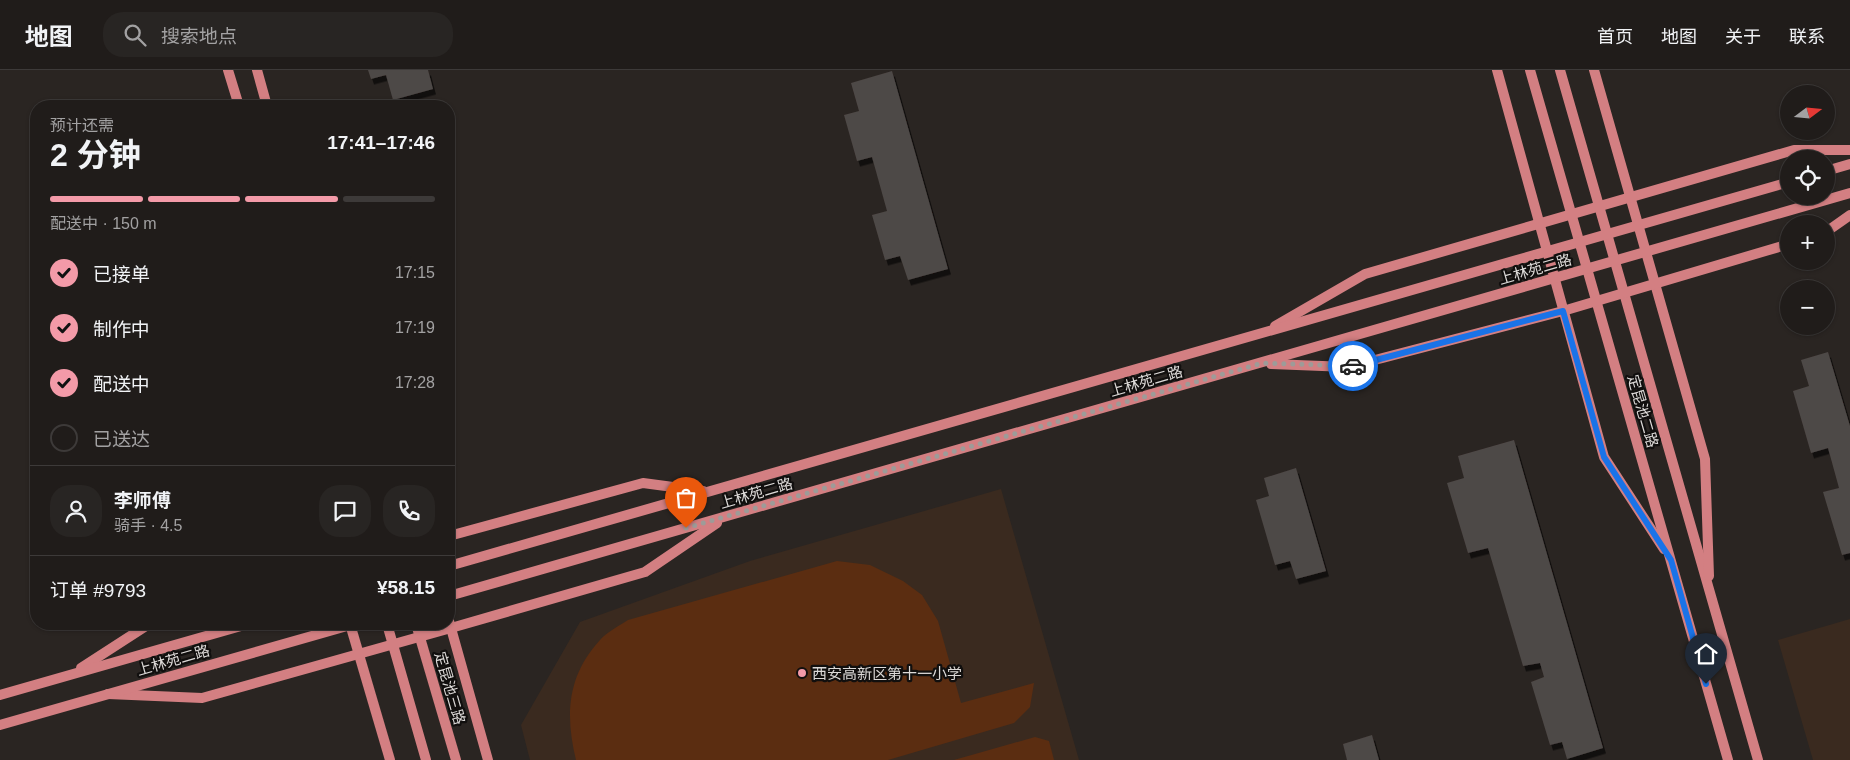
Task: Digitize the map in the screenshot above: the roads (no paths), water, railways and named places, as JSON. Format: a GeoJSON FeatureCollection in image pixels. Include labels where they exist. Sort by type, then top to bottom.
{"type":"FeatureCollection","features":[{"type":"Feature","properties":{"kind":"street"},"geometry":{"type":"LineString","coordinates":[[228,70],[237,100]]}},
{"type":"Feature","properties":{"kind":"street"},"geometry":{"type":"LineString","coordinates":[[256,70],[265,100]]}},
{"type":"Feature","properties":{"kind":"street"},"geometry":{"type":"LineString","coordinates":[[1497,70],[1604,457],[1671,560]]}},
{"type":"Feature","properties":{"kind":"street","name":"定昆池二路"},"geometry":{"type":"LineString","coordinates":[[1530,70],[1728,760]]}},
{"type":"Feature","properties":{"kind":"street","name":"定昆池二路"},"geometry":{"type":"LineString","coordinates":[[1560,70],[1758,760]]}},
{"type":"Feature","properties":{"kind":"street"},"geometry":{"type":"LineString","coordinates":[[1594,70],[1705,459],[1710,592]]}},
{"type":"Feature","properties":{"kind":"street"},"geometry":{"type":"LineString","coordinates":[[1261,334],[1365,274],[1794,150],[1850,150]]}},
{"type":"Feature","properties":{"kind":"street"},"geometry":{"type":"LineString","coordinates":[[1835,168],[1850,164]]}},
{"type":"Feature","properties":{"kind":"street","name":"上林苑二路"},"geometry":{"type":"LineString","coordinates":[[455,564],[1547,253],[1780,185]]}},
{"type":"Feature","properties":{"kind":"street","name":"上林苑二路"},"geometry":{"type":"LineString","coordinates":[[455,594],[1850,193]]}},
{"type":"Feature","properties":{"kind":"street"},"geometry":{"type":"LineString","coordinates":[[1835,226],[1850,215]]}},
{"type":"Feature","properties":{"kind":"street"},"geometry":{"type":"LineString","coordinates":[[1262,363],[1348,367],[1563,311],[1780,247]]}},
{"type":"Feature","properties":{"kind":"street"},"geometry":{"type":"LineString","coordinates":[[455,534],[643,483],[709,492]]}},
{"type":"Feature","properties":{"kind":"street"},"geometry":{"type":"LineString","coordinates":[[455,624],[645,572],[724,518]]}},
{"type":"Feature","properties":{"kind":"street"},"geometry":{"type":"LineString","coordinates":[[72,674],[140,630]]}},
{"type":"Feature","properties":{"kind":"street","name":"上林苑二路"},"geometry":{"type":"LineString","coordinates":[[0,695],[227,630]]}},
{"type":"Feature","properties":{"kind":"street","name":"上林苑二路"},"geometry":{"type":"LineString","coordinates":[[0,724],[331,630]]}},
{"type":"Feature","properties":{"kind":"street"},"geometry":{"type":"LineString","coordinates":[[353,630],[390,760]]}},
{"type":"Feature","properties":{"kind":"street"},"geometry":{"type":"LineString","coordinates":[[389,630],[426,760]]}},
{"type":"Feature","properties":{"kind":"street","name":"定昆池三路"},"geometry":{"type":"LineString","coordinates":[[418,630],[456,760]]}},
{"type":"Feature","properties":{"kind":"street"},"geometry":{"type":"LineString","coordinates":[[108,694],[202,698],[436,630]]}},
{"type":"Feature","properties":{"kind":"street"},"geometry":{"type":"LineString","coordinates":[[451,630],[488,760]]}},
{"type":"Feature","properties":{"kind":"place","name":"西安高新区第十一小学"},"geometry":{"type":"Point","coordinates":[802,673]}}]}
